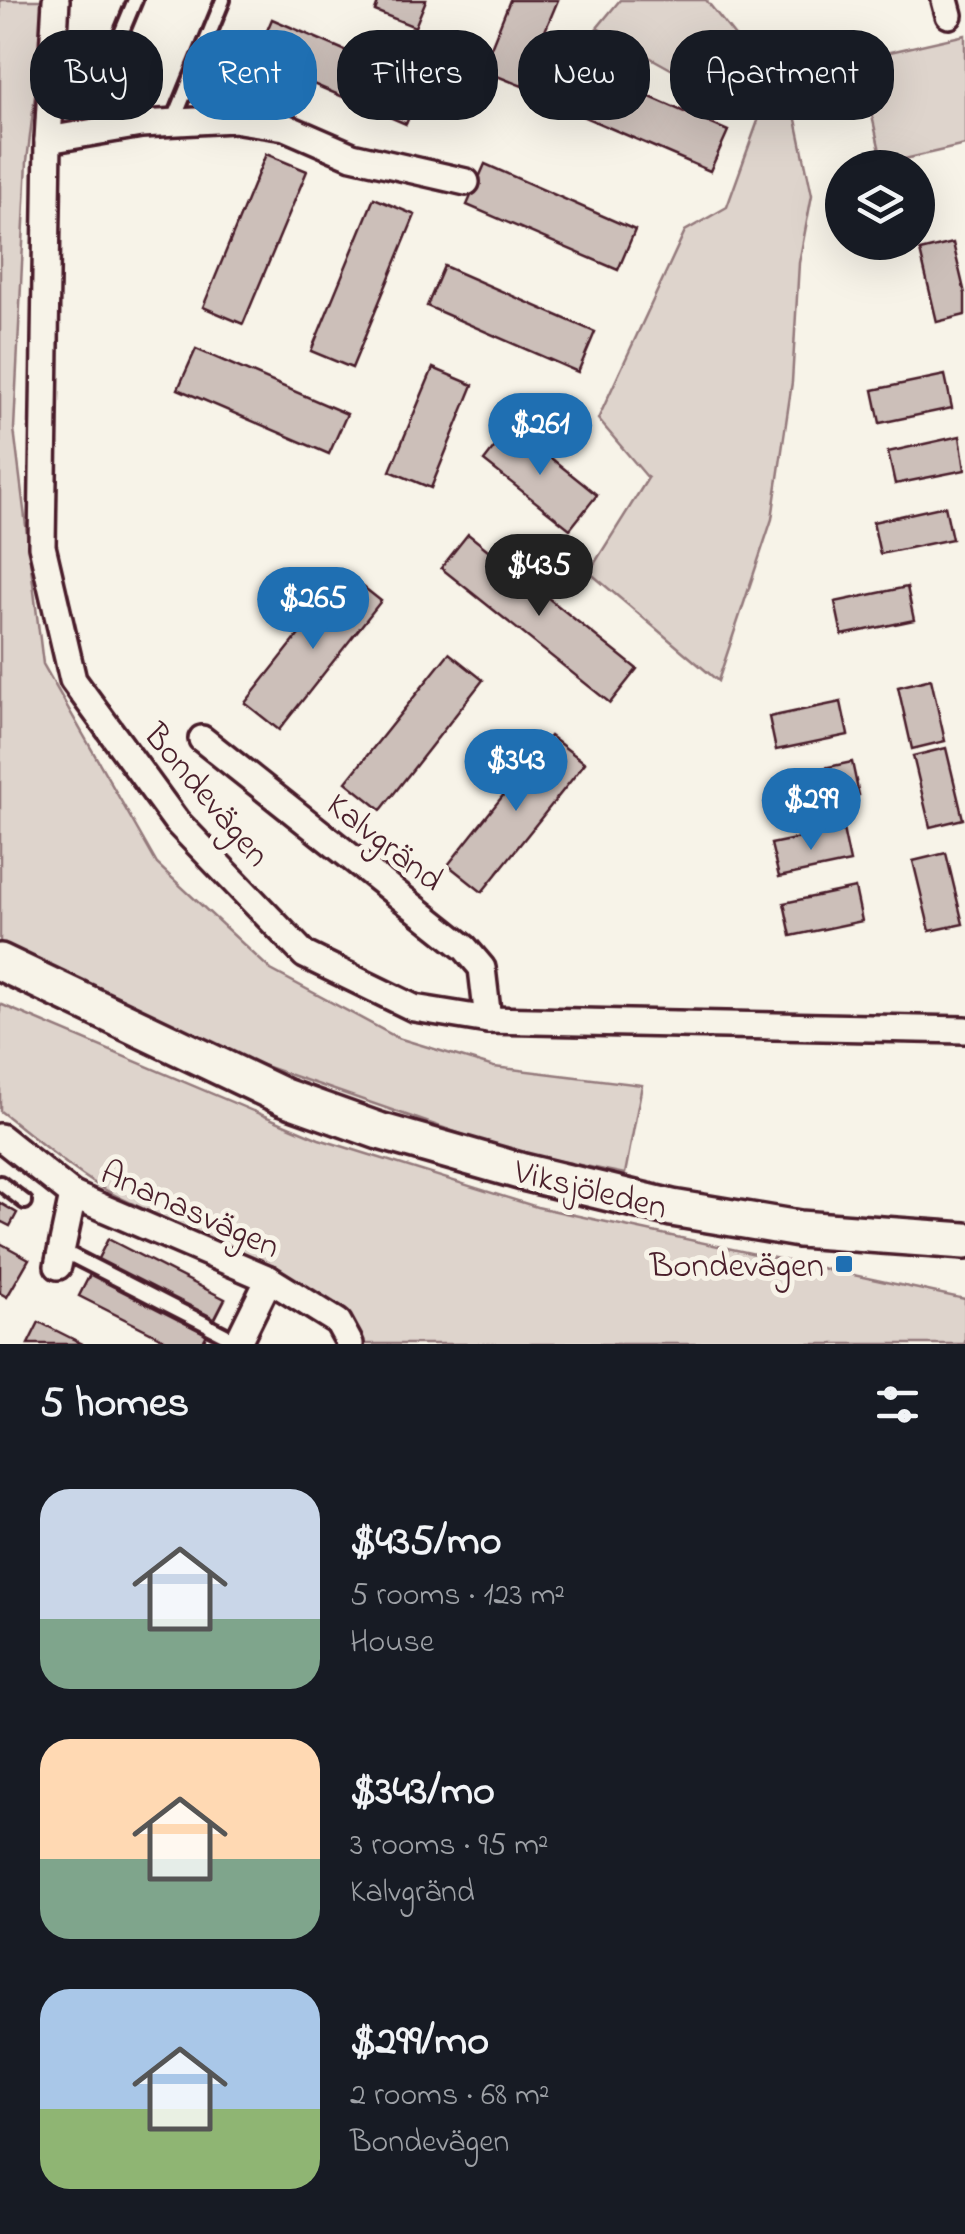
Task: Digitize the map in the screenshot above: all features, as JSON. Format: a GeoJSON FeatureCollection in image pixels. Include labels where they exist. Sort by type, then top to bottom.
{"type":"FeatureCollection","features":[{"type":"Feature","properties":{"kind":"main road","name":"Viksjöleden"},"geometry":{"type":"LineString","coordinates":[[0,962],[284,1097],[379,1131],[523,1172],[672,1208],[799,1229],[965,1241]]}},
{"type":"Feature","properties":{"kind":"main road","name":"Viksjöleden"},"geometry":{"type":"LineString","coordinates":[[0,986],[232,1073]]}},
{"type":"Feature","properties":{"kind":"street","name":"Bondevägen"},"geometry":{"type":"LineString","coordinates":[[56,0],[48,140],[42,546],[74,680],[176,821],[305,956],[414,1008],[488,1020],[965,1030]]}},
{"type":"Feature","properties":{"kind":"street"},"geometry":{"type":"LineString","coordinates":[[48,140],[172,122],[232,119],[285,128],[352,156],[466,182]]}},
{"type":"Feature","properties":{"kind":"street","name":"Kalvgränd"},"geometry":{"type":"LineString","coordinates":[[202,740],[465,948],[482,968],[488,1020]]}},
{"type":"Feature","properties":{"kind":"street","name":"Ananasvägen"},"geometry":{"type":"LineString","coordinates":[[0,1137],[72,1194],[268,1279],[338,1322],[350,1344]]}},
{"type":"Feature","properties":{"kind":"street"},"geometry":{"type":"LineString","coordinates":[[59,1258],[72,1194]]}},
{"type":"Feature","properties":{"kind":"street"},"geometry":{"type":"LineString","coordinates":[[240,1343],[268,1279]]}},
{"type":"Feature","properties":{"kind":"lane"},"geometry":{"type":"LineString","coordinates":[[103,130],[98,90],[135,0]]}},
{"type":"Feature","properties":{"kind":"lane"},"geometry":{"type":"LineString","coordinates":[[172,122],[223,0]]}},
{"type":"Feature","properties":{"kind":"lane"},"geometry":{"type":"LineString","coordinates":[[0,1183],[25,1202]]}},
{"type":"Feature","properties":{"kind":"lane"},"geometry":{"type":"LineString","coordinates":[[59,1258],[240,1343]]}},
{"type":"Feature","properties":{"kind":"shaded area"},"geometry":{"type":"Polygon","coordinates":[[[0,0],[40,0],[45,11],[43,30],[30,30],[32,120],[14,429],[43,664],[157,864],[271,970],[398,1038],[494,1067],[642,1085],[625,1174],[510,1151],[239,1057],[0,946],[0,0]]]}},
{"type":"Feature","properties":{"kind":"shaded area"},"geometry":{"type":"Polygon","coordinates":[[[620,0],[706,0],[730,30],[670,30],[670,69],[650,57],[650,30],[597,28],[620,0]]]}},
{"type":"Feature","properties":{"kind":"shaded area"},"geometry":{"type":"Polygon","coordinates":[[[965,35],[965,145],[935,152],[880,150],[873,120],[894,120],[894,51],[965,35]]]}},
{"type":"Feature","properties":{"kind":"shaded area"},"geometry":{"type":"Polygon","coordinates":[[[758,120],[796,120],[812,195],[799,263],[792,382],[772,519],[718,681],[589,572],[648,478],[598,419],[685,231],[727,207],[758,120]]]}},
{"type":"Feature","properties":{"kind":"shaded area"},"geometry":{"type":"Polygon","coordinates":[[[0,1004],[319,1139],[537,1207],[965,1299],[965,1344],[365,1344],[314,1295],[248,1256],[97,1185],[0,1111],[0,1004]]]}},
{"type":"Feature","properties":{"kind":"building"},"geometry":{"type":"Polygon","coordinates":[[[379,0],[426,0],[415,27],[375,11],[379,0]]]}},
{"type":"Feature","properties":{"kind":"building"},"geometry":{"type":"Polygon","coordinates":[[[510,0],[558,0],[545,30],[518,30],[518,84],[498,76],[498,30],[510,0]]]}},
{"type":"Feature","properties":{"kind":"building"},"geometry":{"type":"Polygon","coordinates":[[[272,19],[298,30],[267,30],[272,19]]]}},
{"type":"Feature","properties":{"kind":"building"},"geometry":{"type":"Polygon","coordinates":[[[317,38],[337,47],[337,94],[317,86],[317,38]]]}},
{"type":"Feature","properties":{"kind":"building"},"geometry":{"type":"Polygon","coordinates":[[[650,97],[670,106],[670,120],[703,120],[728,131],[710,171],[592,120],[650,120],[650,97]]]}},
{"type":"Feature","properties":{"kind":"building"},"geometry":{"type":"Polygon","coordinates":[[[266,154],[307,171],[243,324],[203,307],[266,154]]]}},
{"type":"Feature","properties":{"kind":"building"},"geometry":{"type":"Polygon","coordinates":[[[485,164],[635,230],[618,270],[467,205],[485,164]]]}},
{"type":"Feature","properties":{"kind":"building"},"geometry":{"type":"Polygon","coordinates":[[[374,198],[415,215],[352,368],[311,351],[374,198]]]}},
{"type":"Feature","properties":{"kind":"building"},"geometry":{"type":"Polygon","coordinates":[[[953,243],[965,294],[965,315],[937,322],[922,260],[935,260],[935,247],[953,243]]]}},
{"type":"Feature","properties":{"kind":"building"},"geometry":{"type":"Polygon","coordinates":[[[444,266],[595,332],[578,372],[427,306],[444,266]]]}},
{"type":"Feature","properties":{"kind":"building"},"geometry":{"type":"Polygon","coordinates":[[[196,349],[347,414],[329,454],[178,389],[196,349]]]}},
{"type":"Feature","properties":{"kind":"building"},"geometry":{"type":"Polygon","coordinates":[[[433,368],[473,385],[431,488],[390,471],[433,368]]]}},
{"type":"Feature","properties":{"kind":"building"},"geometry":{"type":"Polygon","coordinates":[[[945,375],[952,408],[880,423],[873,390],[945,375]]]}},
{"type":"Feature","properties":{"kind":"building"},"geometry":{"type":"Polygon","coordinates":[[[511,426],[597,495],[570,529],[484,461],[511,426]]]}},
{"type":"Feature","properties":{"kind":"building"},"geometry":{"type":"Polygon","coordinates":[[[960,436],[965,470],[895,484],[888,452],[960,436]]]}},
{"type":"Feature","properties":{"kind":"building"},"geometry":{"type":"Polygon","coordinates":[[[945,506],[952,539],[880,554],[873,522],[945,506]]]}},
{"type":"Feature","properties":{"kind":"building"},"geometry":{"type":"Polygon","coordinates":[[[468,534],[637,669],[610,703],[441,568],[468,534]]]}},
{"type":"Feature","properties":{"kind":"building"},"geometry":{"type":"Polygon","coordinates":[[[347,574],[381,601],[279,730],[245,703],[347,574]]]}},
{"type":"Feature","properties":{"kind":"building"},"geometry":{"type":"Polygon","coordinates":[[[907,587],[914,620],[842,635],[835,602],[907,587]]]}},
{"type":"Feature","properties":{"kind":"building"},"geometry":{"type":"Polygon","coordinates":[[[449,653],[483,680],[381,810],[346,782],[449,653]]]}},
{"type":"Feature","properties":{"kind":"building"},"geometry":{"type":"Polygon","coordinates":[[[931,679],[945,741],[912,749],[898,687],[931,679]]]}},
{"type":"Feature","properties":{"kind":"building"},"geometry":{"type":"Polygon","coordinates":[[[841,702],[848,735],[776,750],[769,717],[841,702]]]}},
{"type":"Feature","properties":{"kind":"building"},"geometry":{"type":"Polygon","coordinates":[[[550,736],[585,763],[482,892],[448,865],[550,736]]]}},
{"type":"Feature","properties":{"kind":"building"},"geometry":{"type":"Polygon","coordinates":[[[946,748],[963,819],[930,827],[913,756],[946,748]]]}},
{"type":"Feature","properties":{"kind":"building"},"geometry":{"type":"Polygon","coordinates":[[[852,762],[859,795],[788,810],[781,777],[852,762]]]}},
{"type":"Feature","properties":{"kind":"building"},"geometry":{"type":"Polygon","coordinates":[[[843,829],[850,862],[779,877],[771,844],[843,829]]]}},
{"type":"Feature","properties":{"kind":"building"},"geometry":{"type":"Polygon","coordinates":[[[946,853],[963,924],[930,931],[913,861],[946,853]]]}},
{"type":"Feature","properties":{"kind":"building"},"geometry":{"type":"Polygon","coordinates":[[[855,888],[862,921],[791,936],[784,903],[855,888]]]}},
{"type":"Feature","properties":{"kind":"building"},"geometry":{"type":"Polygon","coordinates":[[[0,1203],[17,1213],[10,1226],[0,1221],[0,1203]]]}},
{"type":"Feature","properties":{"kind":"building"},"geometry":{"type":"Polygon","coordinates":[[[108,1239],[225,1299],[202,1344],[174,1344],[79,1296],[108,1239]]]}},
{"type":"Feature","properties":{"kind":"building"},"geometry":{"type":"Polygon","coordinates":[[[0,1243],[29,1259],[7,1297],[0,1293],[0,1243]]]}},
{"type":"Feature","properties":{"kind":"building"},"geometry":{"type":"Polygon","coordinates":[[[39,1322],[83,1344],[28,1344],[39,1322]]]}},
{"type":"Feature","properties":{"kind":"place","name":"Bondevägen"},"geometry":{"type":"Point","coordinates":[844,1264]}}]}
